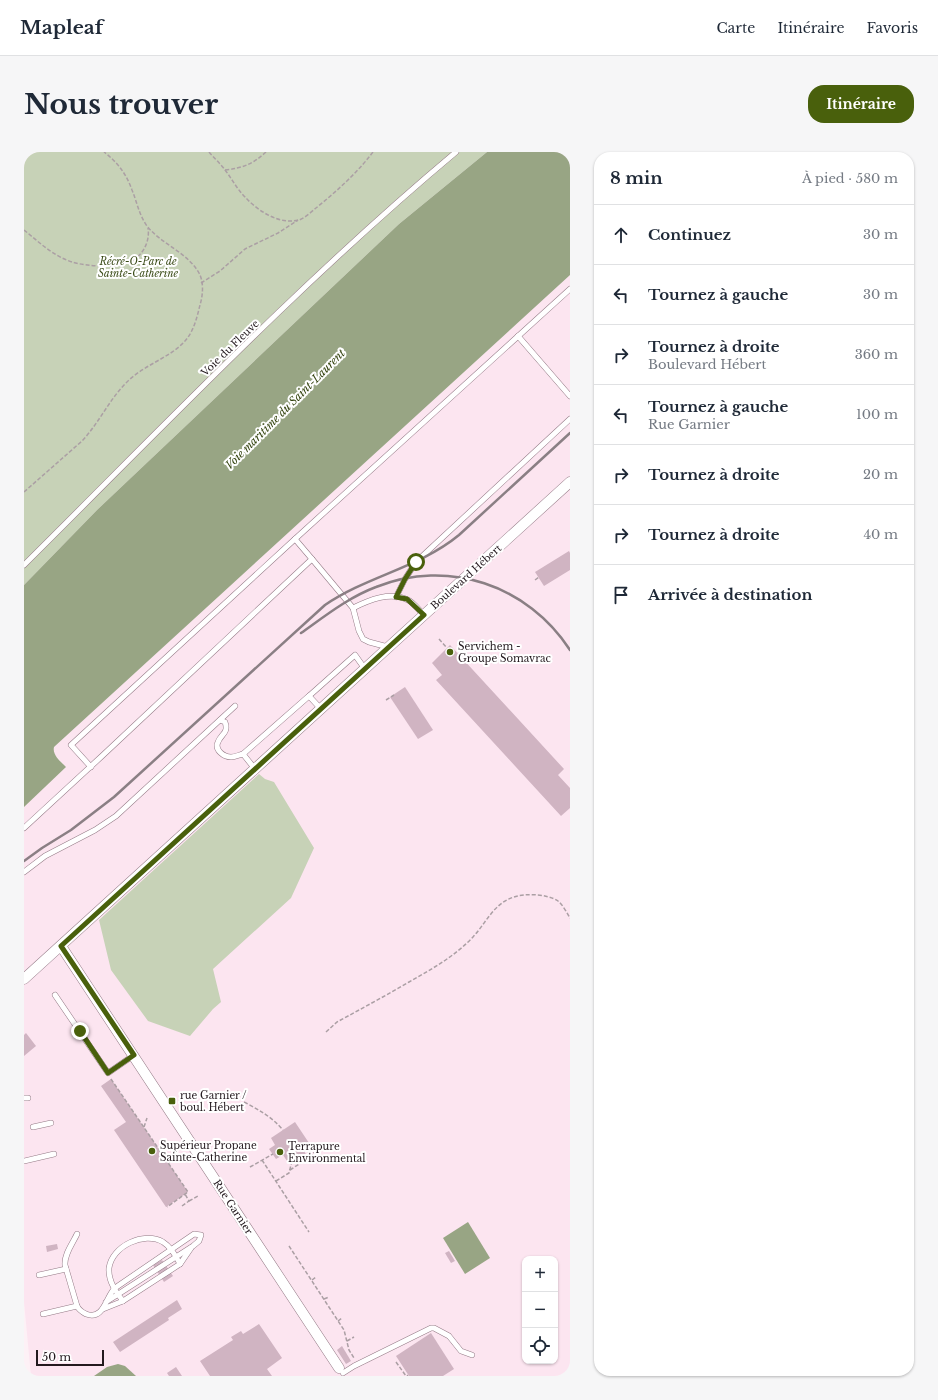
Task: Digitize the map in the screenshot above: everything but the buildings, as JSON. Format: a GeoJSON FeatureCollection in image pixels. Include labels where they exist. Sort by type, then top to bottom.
{"type":"FeatureCollection","features":[{"type":"Feature","properties":{"kind":"street","name":"Boulevard Hébert"},"geometry":{"type":"LineString","coordinates":[[24,979],[570,482]]}},
{"type":"Feature","properties":{"kind":"street","name":"Rue Garnier"},"geometry":{"type":"LineString","coordinates":[[61,946],[342,1372]]}},
{"type":"Feature","properties":{"kind":"lane","name":"Voie du Fleuve"},"geometry":{"type":"LineString","coordinates":[[24,565],[192,397],[312,281],[369,228],[456,152]]}},
{"type":"Feature","properties":{"kind":"lane"},"geometry":{"type":"LineString","coordinates":[[91,767],[71,745],[570,289]]}},
{"type":"Feature","properties":{"kind":"lane"},"geometry":{"type":"LineString","coordinates":[[518,336],[570,396]]}},
{"type":"Feature","properties":{"kind":"lane"},"geometry":{"type":"LineString","coordinates":[[396,597],[416,562],[570,420]]}},
{"type":"Feature","properties":{"kind":"lane"},"geometry":{"type":"LineString","coordinates":[[295,539],[353,608],[359,631],[363,639],[388,647]]}},
{"type":"Feature","properties":{"kind":"lane"},"geometry":{"type":"LineString","coordinates":[[24,828],[312,559]]}},
{"type":"Feature","properties":{"kind":"lane"},"geometry":{"type":"LineString","coordinates":[[353,608],[370,600],[382,597],[396,597],[407,599],[424,615]]}},
{"type":"Feature","properties":{"kind":"lane"},"geometry":{"type":"LineString","coordinates":[[220,720],[225,722],[227,727],[226,732],[218,742],[217,747],[224,755],[232,758],[243,754],[355,655],[365,669]]}},
{"type":"Feature","properties":{"kind":"lane"},"geometry":{"type":"LineString","coordinates":[[309,696],[321,709]]}},
{"type":"Feature","properties":{"kind":"lane"},"geometry":{"type":"LineString","coordinates":[[24,872],[45,856],[95,830],[116,816],[235,706]]}},
{"type":"Feature","properties":{"kind":"lane"},"geometry":{"type":"LineString","coordinates":[[243,754],[256,768]]}},
{"type":"Feature","properties":{"kind":"lane"},"geometry":{"type":"LineString","coordinates":[[55,995],[108,1073],[134,1055]]}},
{"type":"Feature","properties":{"kind":"lane"},"geometry":{"type":"LineString","coordinates":[[33,1127],[51,1123]]}},
{"type":"Feature","properties":{"kind":"lane"},"geometry":{"type":"LineString","coordinates":[[24,1161],[54,1154]]}},
{"type":"Feature","properties":{"kind":"lane"},"geometry":{"type":"LineString","coordinates":[[77,1234],[64,1260],[76,1306],[79,1310],[92,1316],[96,1315],[103,1309],[123,1301],[180,1264],[193,1246]]}},
{"type":"Feature","properties":{"kind":"lane"},"geometry":{"type":"LineString","coordinates":[[103,1309],[106,1302],[114,1288],[194,1234],[201,1235],[199,1241],[193,1246],[106,1302]]}},
{"type":"Feature","properties":{"kind":"lane"},"geometry":{"type":"LineString","coordinates":[[123,1301],[114,1288],[109,1269],[113,1256],[123,1246],[135,1241],[152,1239],[165,1243],[176,1256],[180,1264]]}},
{"type":"Feature","properties":{"kind":"lane"},"geometry":{"type":"LineString","coordinates":[[39,1275],[66,1269]]}},
{"type":"Feature","properties":{"kind":"lane"},"geometry":{"type":"LineString","coordinates":[[43,1314],[76,1306]]}},
{"type":"Feature","properties":{"kind":"lane"},"geometry":{"type":"LineString","coordinates":[[342,1372],[431,1328],[434,1328],[449,1336],[461,1351],[472,1356]]}},
{"type":"Feature","properties":{"kind":"path"},"geometry":{"type":"LineString","coordinates":[[24,492],[85,437],[118,392],[134,375],[179,347],[185,341],[195,322],[202,297],[199,273],[184,257],[148,227],[140,212],[126,176],[116,162],[104,152]]}},
{"type":"Feature","properties":{"kind":"path"},"geometry":{"type":"LineString","coordinates":[[209,152],[225,170],[244,197],[265,214],[284,220],[298,220]]}},
{"type":"Feature","properties":{"kind":"path"},"geometry":{"type":"LineString","coordinates":[[225,170],[247,166],[266,152]]}},
{"type":"Feature","properties":{"kind":"path"},"geometry":{"type":"LineString","coordinates":[[201,283],[220,271],[246,249],[278,233],[304,217],[330,196],[359,168],[372,152]]}},
{"type":"Feature","properties":{"kind":"path"},"geometry":{"type":"LineString","coordinates":[[24,230],[51,252],[60,257],[79,264],[101,266],[134,260],[144,249],[148,241],[148,227]]}},
{"type":"Feature","properties":{"kind":"path"},"geometry":{"type":"LineString","coordinates":[[535,580],[538,577]]}},
{"type":"Feature","properties":{"kind":"path"},"geometry":{"type":"LineString","coordinates":[[439,639],[447,648]]}},
{"type":"Feature","properties":{"kind":"path"},"geometry":{"type":"LineString","coordinates":[[386,700],[394,694]]}},
{"type":"Feature","properties":{"kind":"path"},"geometry":{"type":"LineString","coordinates":[[326,1032],[337,1022],[424,974],[456,953],[474,936],[490,915],[501,904],[512,897],[527,894],[550,897],[558,901],[570,918]]}},
{"type":"Feature","properties":{"kind":"path"},"geometry":{"type":"LineString","coordinates":[[111,1080],[188,1192],[167,1207]]}},
{"type":"Feature","properties":{"kind":"path"},"geometry":{"type":"LineString","coordinates":[[244,1102],[265,1113],[276,1121],[283,1130]]}},
{"type":"Feature","properties":{"kind":"path"},"geometry":{"type":"LineString","coordinates":[[144,1127],[147,1118]]}},
{"type":"Feature","properties":{"kind":"path"},"geometry":{"type":"LineString","coordinates":[[276,1181],[316,1153],[304,1151]]}},
{"type":"Feature","properties":{"kind":"path"},"geometry":{"type":"LineString","coordinates":[[250,1167],[273,1154]]}},
{"type":"Feature","properties":{"kind":"path"},"geometry":{"type":"LineString","coordinates":[[290,1170],[293,1157]]}},
{"type":"Feature","properties":{"kind":"path"},"geometry":{"type":"LineString","coordinates":[[168,1163],[174,1159]]}},
{"type":"Feature","properties":{"kind":"path"},"geometry":{"type":"LineString","coordinates":[[262,1160],[309,1232]]}},
{"type":"Feature","properties":{"kind":"path"},"geometry":{"type":"LineString","coordinates":[[185,1194],[190,1201]]}},
{"type":"Feature","properties":{"kind":"path"},"geometry":{"type":"LineString","coordinates":[[182,1206],[198,1196]]}},
{"type":"Feature","properties":{"kind":"path"},"geometry":{"type":"LineString","coordinates":[[289,1246],[344,1330],[349,1350],[358,1364]]}},
{"type":"Feature","properties":{"kind":"path"},"geometry":{"type":"LineString","coordinates":[[312,1280],[316,1277]]}},
{"type":"Feature","properties":{"kind":"path"},"geometry":{"type":"LineString","coordinates":[[324,1299],[329,1297]]}},
{"type":"Feature","properties":{"kind":"path"},"geometry":{"type":"LineString","coordinates":[[338,1321],[342,1318]]}},
{"type":"Feature","properties":{"kind":"path"},"geometry":{"type":"LineString","coordinates":[[347,1341],[354,1337]]}},
{"type":"Feature","properties":{"kind":"path"},"geometry":{"type":"LineString","coordinates":[[396,1362],[407,1376]]}},
{"type":"Feature","properties":{"kind":"shaded area"},"geometry":{"type":"Polygon","coordinates":[[[570,275],[570,1376],[31,1376],[24,1302],[24,807],[66,767],[55,755],[53,750],[54,747],[570,275]]]}},
{"type":"Feature","properties":{"kind":"green space","name":"Récré-O-Parc de Sainte-Catherine"},"geometry":{"type":"Polygon","coordinates":[[[24,152],[487,152],[399,224],[97,510],[24,585],[24,152]]]}},
{"type":"Feature","properties":{"kind":"green space"},"geometry":{"type":"Polygon","coordinates":[[[259,774],[265,779],[274,782],[314,848],[291,898],[213,969],[221,1002],[190,1036],[148,1021],[111,970],[99,920],[259,774]]]}},
{"type":"Feature","properties":{"kind":"water","name":"Voie maritime du Saint-Laurent"},"geometry":{"type":"Polygon","coordinates":[[[487,152],[570,152],[570,275],[54,747],[54,753],[59,761],[66,767],[24,807],[24,585],[97,510],[399,224],[487,152]]]}},
{"type":"Feature","properties":{"kind":"water"},"geometry":{"type":"Polygon","coordinates":[[[468,1222],[490,1258],[465,1274],[443,1238],[468,1222]]]}},
{"type":"Feature","properties":{"kind":"water"},"geometry":{"type":"Polygon","coordinates":[[[118,1364],[125,1366],[136,1376],[94,1376],[107,1367],[118,1364]]]}},
{"type":"Feature","properties":{"kind":"railway"},"geometry":{"type":"LineString","coordinates":[[24,861],[71,830],[114,797],[325,605],[358,586],[427,556],[459,535],[570,433]]}},
{"type":"Feature","properties":{"kind":"railway"},"geometry":{"type":"LineString","coordinates":[[301,633],[347,601],[366,591],[403,579],[431,575],[458,577],[484,583],[509,594],[532,609],[553,627],[570,650]]}},
{"type":"Feature","properties":{"kind":"place","name":"Servichem - Groupe Somavrac"},"geometry":{"type":"Point","coordinates":[450,652]}},
{"type":"Feature","properties":{"kind":"place","name":"rue Garnier / boul. Hébert"},"geometry":{"type":"Point","coordinates":[172,1101]}},
{"type":"Feature","properties":{"kind":"place","name":"Supérieur Propane Sainte-Catherine"},"geometry":{"type":"Point","coordinates":[152,1151]}},
{"type":"Feature","properties":{"kind":"place","name":"Terrapure Environmental"},"geometry":{"type":"Point","coordinates":[280,1152]}},
{"type":"Feature","properties":{"kind":"route"},"geometry":{"type":"LineString","coordinates":[[80,1031],[108,1073],[134,1055],[61,946],[424,615],[407,599],[396,597],[416,562]]}}]}
